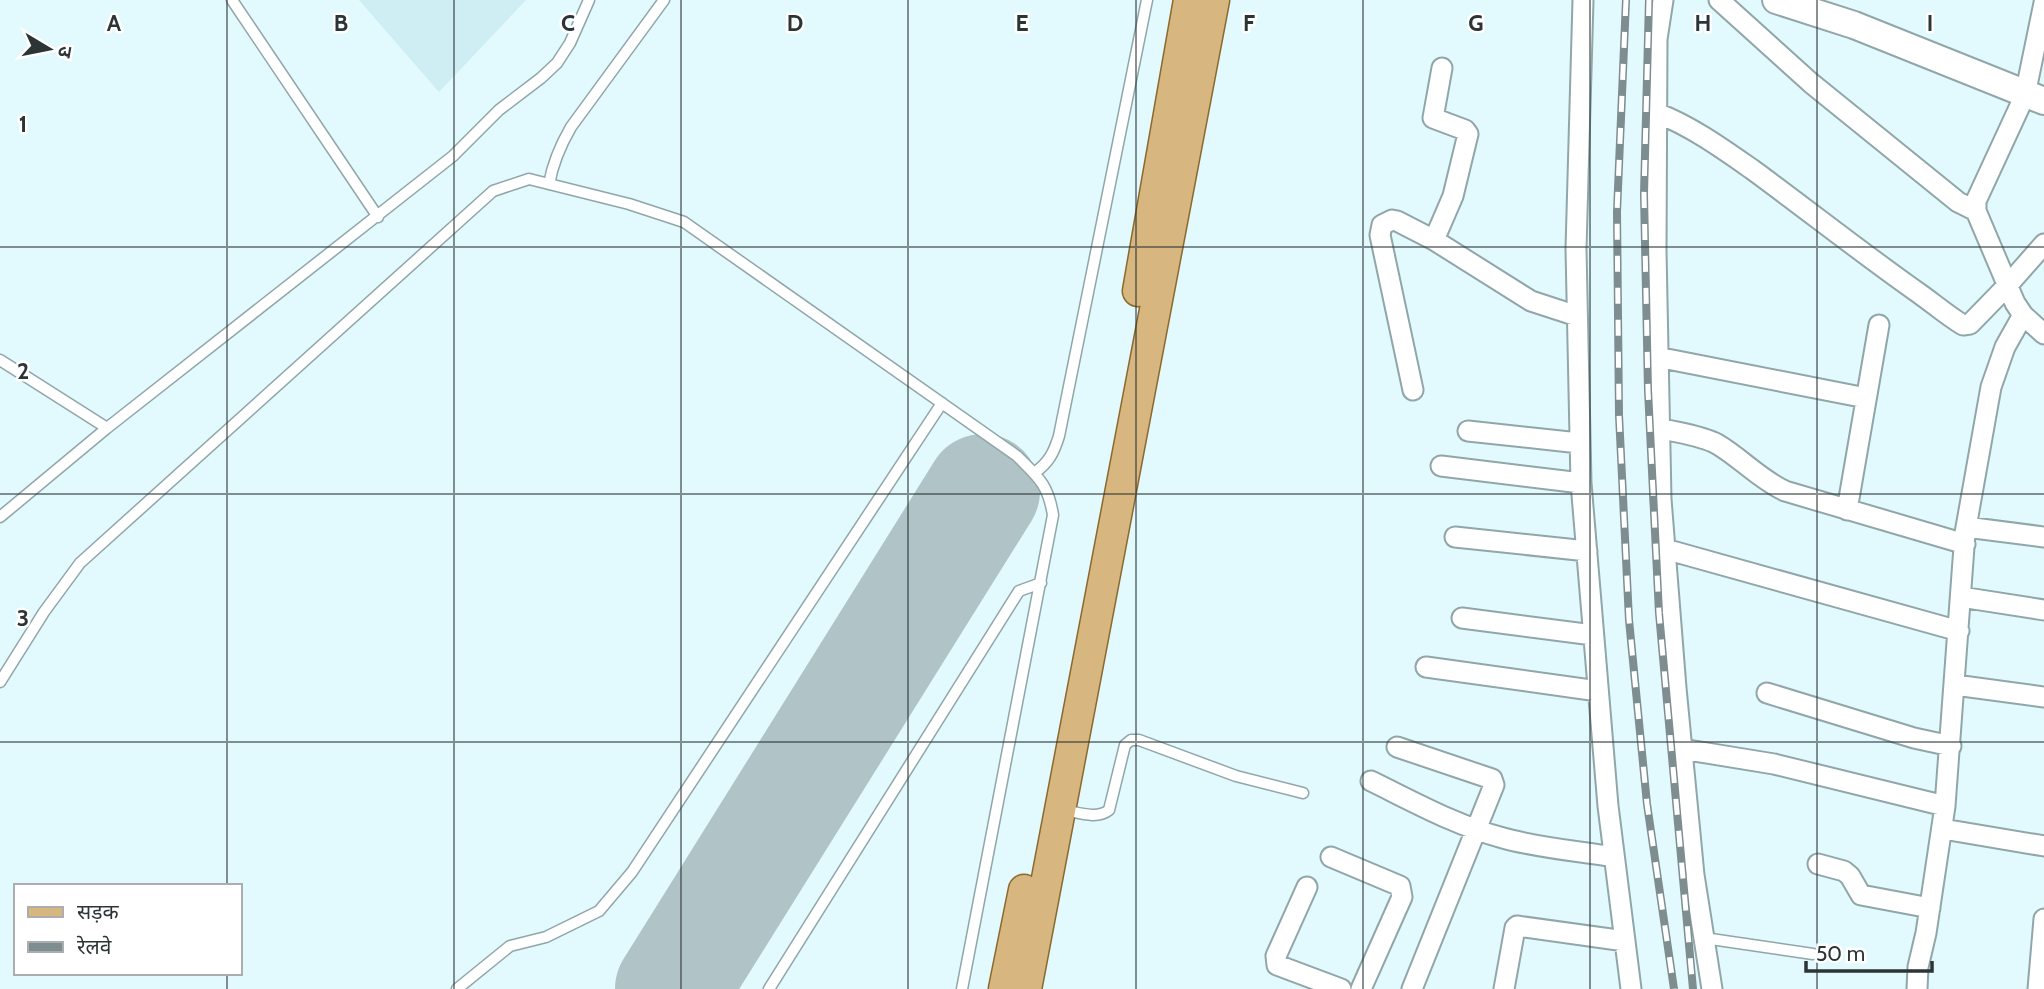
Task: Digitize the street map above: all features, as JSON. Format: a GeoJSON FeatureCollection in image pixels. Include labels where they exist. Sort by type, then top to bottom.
{"type":"FeatureCollection","features":[{"type":"Feature","properties":{"kind":"main road"},"geometry":{"type":"LineString","coordinates":[[1004,989],[1096,523],[1189,0]]}},
{"type":"Feature","properties":{"kind":"main road"},"geometry":{"type":"LineString","coordinates":[[1026,989],[1214,0]]}},
{"type":"Feature","properties":{"kind":"street"},"geometry":{"type":"LineString","coordinates":[[1583,0],[1576,249],[1581,483],[1614,857],[1631,989]]}},
{"type":"Feature","properties":{"kind":"street"},"geometry":{"type":"LineString","coordinates":[[1663,0],[1657,38],[1657,357],[1661,499],[1694,874],[1712,989]]}},
{"type":"Feature","properties":{"kind":"street"},"geometry":{"type":"LineString","coordinates":[[1719,0],[1811,83],[1958,202],[1976,211]]}},
{"type":"Feature","properties":{"kind":"street"},"geometry":{"type":"LineString","coordinates":[[1776,0],[1854,25],[2035,98]]}},
{"type":"Feature","properties":{"kind":"street"},"geometry":{"type":"LineString","coordinates":[[2044,3],[2035,98],[1976,201],[1976,211],[2015,303],[2023,315],[2044,334]]}},
{"type":"Feature","properties":{"kind":"street"},"geometry":{"type":"LineString","coordinates":[[1434,240],[1452,196],[1468,134],[1465,130],[1435,120],[1432,116],[1443,68]]}},
{"type":"Feature","properties":{"kind":"street"},"geometry":{"type":"LineString","coordinates":[[1657,113],[1691,130],[1736,159],[1810,211],[1895,278],[1963,325],[1970,324],[2044,244]]}},
{"type":"Feature","properties":{"kind":"street"},"geometry":{"type":"LineString","coordinates":[[1413,390],[1380,229],[1386,222],[1397,221],[1434,240],[1531,301],[1577,316]]}},
{"type":"Feature","properties":{"kind":"street"},"geometry":{"type":"LineString","coordinates":[[1917,989],[1918,967],[1943,829],[1965,536],[1991,387],[2005,347],[2023,315]]}},
{"type":"Feature","properties":{"kind":"street"},"geometry":{"type":"LineString","coordinates":[[1847,510],[1879,325]]}},
{"type":"Feature","properties":{"kind":"street"},"geometry":{"type":"LineString","coordinates":[[1657,357],[1866,398]]}},
{"type":"Feature","properties":{"kind":"street"},"geometry":{"type":"LineString","coordinates":[[1659,428],[1714,443],[1769,484],[1847,510],[1965,536],[2044,537]]}},
{"type":"Feature","properties":{"kind":"street"},"geometry":{"type":"LineString","coordinates":[[1468,431],[1580,443]]}},
{"type":"Feature","properties":{"kind":"street"},"geometry":{"type":"LineString","coordinates":[[1441,466],[1581,483]]}},
{"type":"Feature","properties":{"kind":"street"},"geometry":{"type":"LineString","coordinates":[[1455,537],[1587,551]]}},
{"type":"Feature","properties":{"kind":"street"},"geometry":{"type":"LineString","coordinates":[[1665,549],[1959,631]]}},
{"type":"Feature","properties":{"kind":"street"},"geometry":{"type":"LineString","coordinates":[[1961,597],[2044,610]]}},
{"type":"Feature","properties":{"kind":"street"},"geometry":{"type":"LineString","coordinates":[[1462,618],[1593,635]]}},
{"type":"Feature","properties":{"kind":"street"},"geometry":{"type":"LineString","coordinates":[[1426,667],[1598,691]]}},
{"type":"Feature","properties":{"kind":"street"},"geometry":{"type":"LineString","coordinates":[[1955,685],[2044,697]]}},
{"type":"Feature","properties":{"kind":"street"},"geometry":{"type":"LineString","coordinates":[[1767,693],[1914,738],[1951,746]]}},
{"type":"Feature","properties":{"kind":"street"},"geometry":{"type":"LineString","coordinates":[[1397,747],[1492,779],[1494,785],[1412,989]]}},
{"type":"Feature","properties":{"kind":"street"},"geometry":{"type":"LineString","coordinates":[[1682,750],[1774,764],[1945,806]]}},
{"type":"Feature","properties":{"kind":"street"},"geometry":{"type":"LineString","coordinates":[[1370,781],[1439,815],[1505,839],[1614,857]]}},
{"type":"Feature","properties":{"kind":"street"},"geometry":{"type":"LineString","coordinates":[[1943,829],[2044,846]]}},
{"type":"Feature","properties":{"kind":"street"},"geometry":{"type":"LineString","coordinates":[[1331,857],[1401,886],[1402,897],[1360,989]]}},
{"type":"Feature","properties":{"kind":"street"},"geometry":{"type":"LineString","coordinates":[[1818,863],[1844,871],[1861,895],[1930,908]]}},
{"type":"Feature","properties":{"kind":"street"},"geometry":{"type":"LineString","coordinates":[[1307,887],[1275,961],[1277,965],[1342,989]]}},
{"type":"Feature","properties":{"kind":"street"},"geometry":{"type":"LineString","coordinates":[[2038,989],[2044,919]]}},
{"type":"Feature","properties":{"kind":"street"},"geometry":{"type":"LineString","coordinates":[[1504,989],[1517,926],[1625,941]]}},
{"type":"Feature","properties":{"kind":"lane"},"geometry":{"type":"LineString","coordinates":[[232,0],[378,217]]}},
{"type":"Feature","properties":{"kind":"lane"},"geometry":{"type":"LineString","coordinates":[[0,517],[107,428],[453,156],[499,110],[557,63],[570,43],[589,0]]}},
{"type":"Feature","properties":{"kind":"lane"},"geometry":{"type":"LineString","coordinates":[[549,184],[553,164],[571,127],[664,0]]}},
{"type":"Feature","properties":{"kind":"lane"},"geometry":{"type":"LineString","coordinates":[[1034,473],[1044,466],[1054,452],[1059,436],[1147,0]]}},
{"type":"Feature","properties":{"kind":"lane"},"geometry":{"type":"LineString","coordinates":[[0,682],[44,612],[80,563],[493,191],[529,179],[629,204],[684,222],[1017,456],[1041,480],[1050,499],[1053,515],[1041,583],[962,989]]}},
{"type":"Feature","properties":{"kind":"lane"},"geometry":{"type":"LineString","coordinates":[[0,360],[107,428]]}},
{"type":"Feature","properties":{"kind":"lane"},"geometry":{"type":"LineString","coordinates":[[457,989],[510,946],[546,937],[599,911],[632,872],[942,403]]}},
{"type":"Feature","properties":{"kind":"lane"},"geometry":{"type":"LineString","coordinates":[[0,502],[10,507]]}},
{"type":"Feature","properties":{"kind":"lane"},"geometry":{"type":"LineString","coordinates":[[769,989],[1019,592],[1041,583]]}},
{"type":"Feature","properties":{"kind":"lane"},"geometry":{"type":"LineString","coordinates":[[1060,810],[1097,815],[1109,810],[1125,745],[1131,740],[1139,740],[1236,776],[1303,793]]}},
{"type":"Feature","properties":{"kind":"lane"},"geometry":{"type":"LineString","coordinates":[[1704,938],[1813,954]]}},
{"type":"Feature","properties":{"kind":"shaded area"},"geometry":{"type":"Polygon","coordinates":[[[359,0],[526,0],[439,92],[359,0]]]}},
{"type":"Feature","properties":{"kind":"runway"},"geometry":{"type":"LineString","coordinates":[[672,989],[983,491]]}},
{"type":"Feature","properties":{"kind":"railway"},"geometry":{"type":"LineString","coordinates":[[1626,0],[1617,212],[1619,415],[1629,620],[1647,804],[1674,989]]}},
{"type":"Feature","properties":{"kind":"railway"},"geometry":{"type":"LineString","coordinates":[[1649,0],[1644,194],[1648,390],[1659,613],[1693,989]]}}]}
